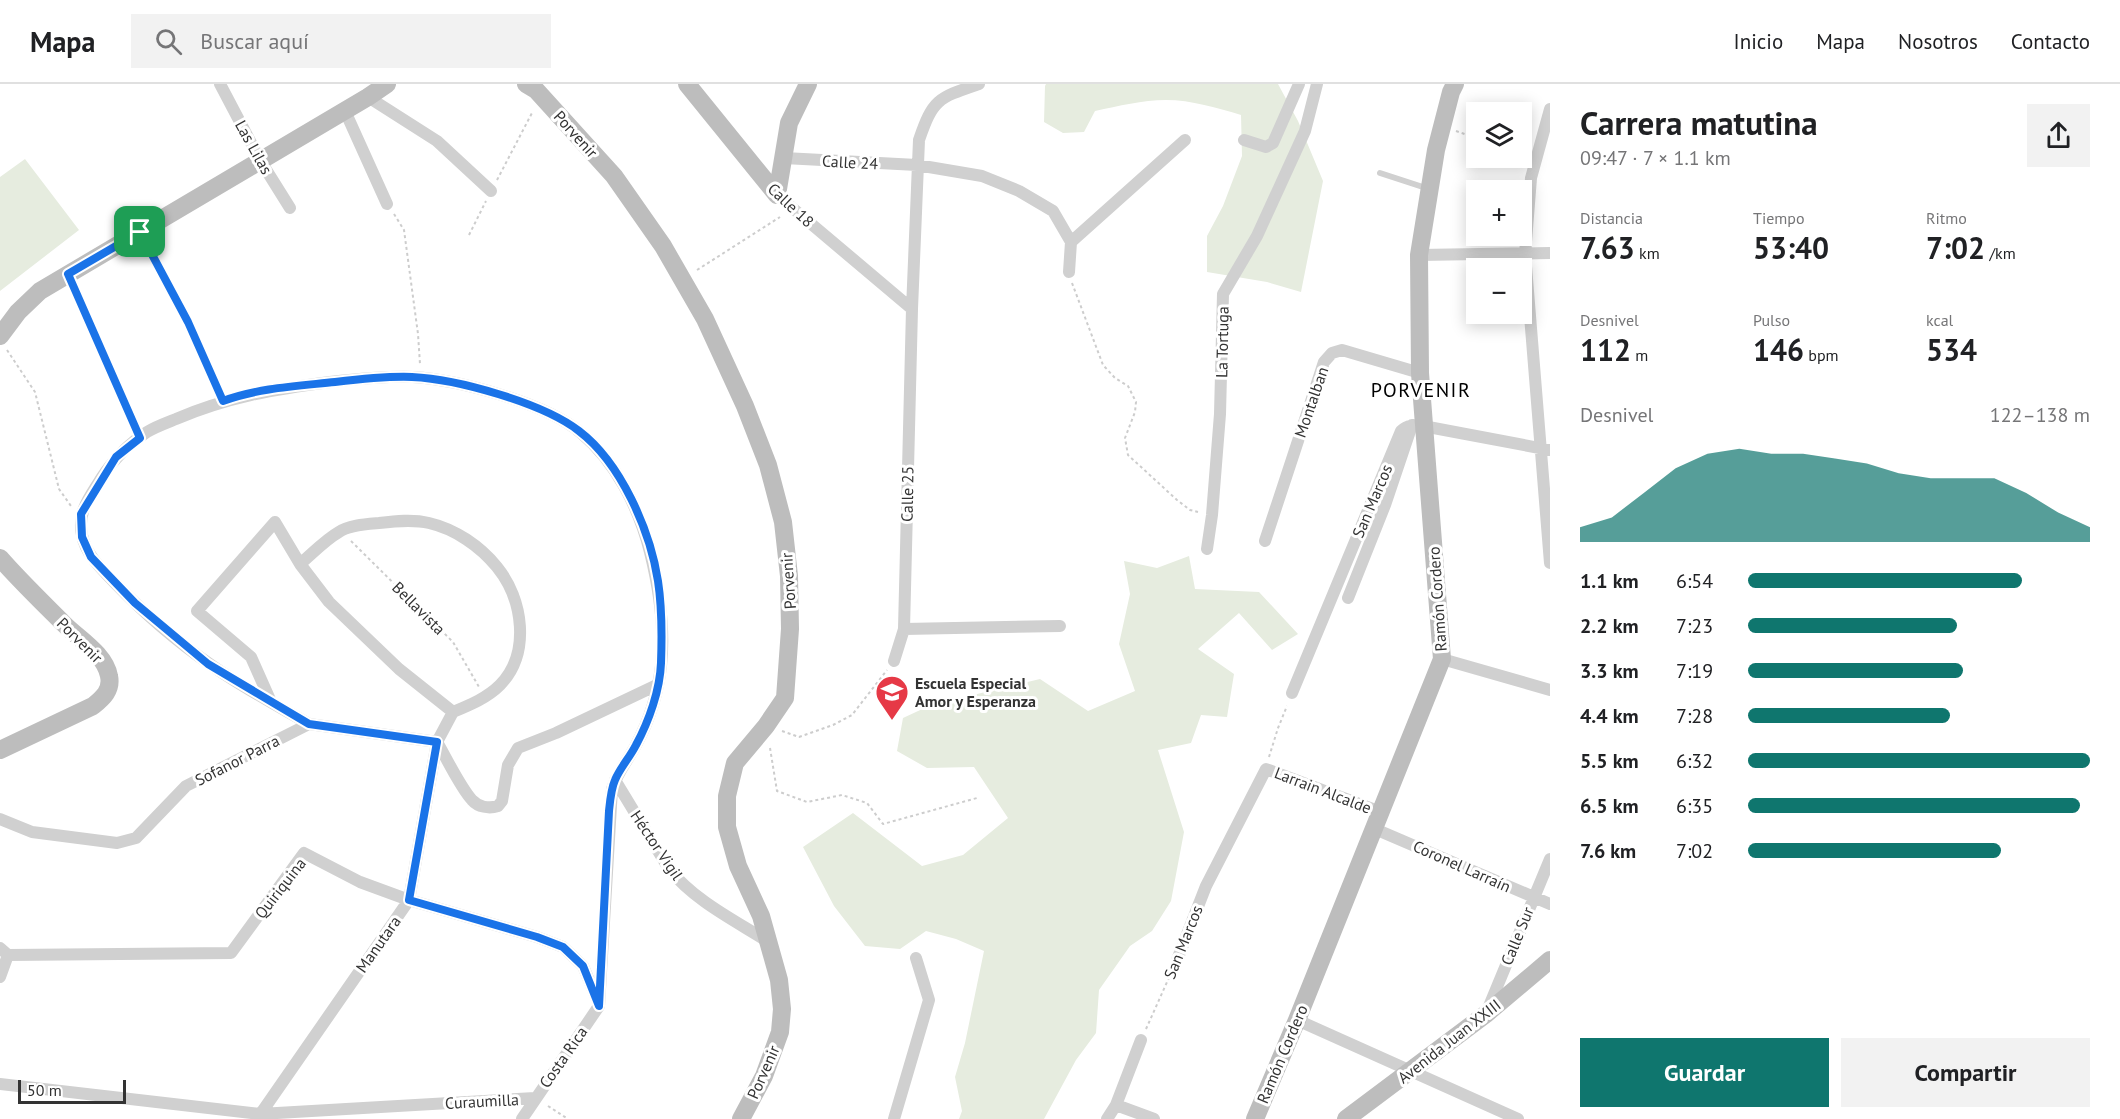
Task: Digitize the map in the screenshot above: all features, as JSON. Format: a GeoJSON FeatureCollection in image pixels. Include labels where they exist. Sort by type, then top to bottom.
{"type":"FeatureCollection","features":[{"type":"Feature","properties":{"kind":"street","name":"Las Lilas"},"geometry":{"type":"LineString","coordinates":[[220,84],[260,160],[290,208]]}},
{"type":"Feature","properties":{"kind":"street"},"geometry":{"type":"LineString","coordinates":[[3,342],[18,312],[33,298],[68,274],[387,84]]}},
{"type":"Feature","properties":{"kind":"street","name":"Calle 18"},"geometry":{"type":"LineString","coordinates":[[687,84],[777,195],[912,309]]}},
{"type":"Feature","properties":{"kind":"street"},"geometry":{"type":"LineString","coordinates":[[777,195],[789,123],[808,84]]}},
{"type":"Feature","properties":{"kind":"street","name":"Calle 25"},"geometry":{"type":"LineString","coordinates":[[894,661],[904,629],[912,309],[919,140],[928,114],[936,103],[947,96],[979,84]]}},
{"type":"Feature","properties":{"kind":"street"},"geometry":{"type":"LineString","coordinates":[[1244,140],[1266,147],[1273,143],[1299,84]]}},
{"type":"Feature","properties":{"kind":"street","name":"La Tortuga"},"geometry":{"type":"LineString","coordinates":[[1207,549],[1220,414],[1223,294],[1257,236],[1305,131],[1317,84]]}},
{"type":"Feature","properties":{"kind":"street","name":"Ramón Cordero"},"geometry":{"type":"LineString","coordinates":[[1255,1119],[1298,1020],[1442,659],[1418,425],[1419,255],[1436,150],[1455,84]]}},
{"type":"Feature","properties":{"kind":"street","name":"Porvenir"},"geometry":{"type":"LineString","coordinates":[[536,86],[614,176],[663,246],[683,280],[705,319],[745,406],[768,465],[783,522],[789,576],[790,629],[785,698],[735,764],[727,796],[727,827],[738,866],[761,916],[779,980],[782,1009],[780,1032],[764,1076],[741,1119]]}},
{"type":"Feature","properties":{"kind":"street"},"geometry":{"type":"LineString","coordinates":[[368,97],[437,141],[491,191]]}},
{"type":"Feature","properties":{"kind":"street"},"geometry":{"type":"LineString","coordinates":[[1550,109],[1531,178],[1525,254],[1545,449],[1550,563]]}},
{"type":"Feature","properties":{"kind":"street"},"geometry":{"type":"LineString","coordinates":[[345,111],[387,204]]}},
{"type":"Feature","properties":{"kind":"street"},"geometry":{"type":"LineString","coordinates":[[1069,272],[1071,242],[1185,140]]}},
{"type":"Feature","properties":{"kind":"street","name":"Calle 24"},"geometry":{"type":"LineString","coordinates":[[784,158],[917,165],[982,176],[1019,191],[1053,211],[1071,242]]}},
{"type":"Feature","properties":{"kind":"street"},"geometry":{"type":"LineString","coordinates":[[1419,255],[1550,253]]}},
{"type":"Feature","properties":{"kind":"street","name":"Montalban"},"geometry":{"type":"LineString","coordinates":[[1265,541],[1324,362],[1332,353],[1342,350],[1420,373]]}},
{"type":"Feature","properties":{"kind":"street"},"geometry":{"type":"LineString","coordinates":[[599,1006],[609,811],[615,780],[649,718],[657,685],[661,665],[658,580],[645,529],[626,490],[604,455],[579,431],[559,418],[527,404],[485,390],[420,378],[369,378],[282,388],[223,401],[147,432],[116,457],[81,514],[82,537],[91,557],[135,603],[208,664],[309,724],[437,742],[472,801],[491,808],[498,806],[502,801],[508,765],[518,748],[556,733],[657,685]]}},
{"type":"Feature","properties":{"kind":"street"},"geometry":{"type":"LineString","coordinates":[[1348,598],[1418,425],[1545,449]]}},
{"type":"Feature","properties":{"kind":"street","name":"San Marcos"},"geometry":{"type":"LineString","coordinates":[[1292,693],[1401,431],[1405,427],[1418,425]]}},
{"type":"Feature","properties":{"kind":"street"},"geometry":{"type":"LineString","coordinates":[[271,702],[250,657],[197,611],[275,522],[300,564],[329,602],[399,669],[453,712],[485,697],[501,684],[514,664],[521,642],[519,616],[510,589],[497,567],[477,548],[456,533],[428,523],[401,521],[340,530],[300,564]]}},
{"type":"Feature","properties":{"kind":"street","name":"Porvenir"},"geometry":{"type":"LineString","coordinates":[[0,558],[65,625],[94,651],[107,668],[110,678],[105,696],[93,706],[0,750]]}},
{"type":"Feature","properties":{"kind":"street"},"geometry":{"type":"LineString","coordinates":[[904,629],[1060,626]]}},
{"type":"Feature","properties":{"kind":"street"},"geometry":{"type":"LineString","coordinates":[[1442,659],[1550,690]]}},
{"type":"Feature","properties":{"kind":"street","name":"Manutara"},"geometry":{"type":"LineString","coordinates":[[258,1117],[409,900],[437,742],[453,712]]}},
{"type":"Feature","properties":{"kind":"street","name":"Sofanor Parra"},"geometry":{"type":"LineString","coordinates":[[0,819],[32,832],[73,838],[117,843],[136,838],[186,786],[309,724]]}},
{"type":"Feature","properties":{"kind":"street","name":"San Marcos"},"geometry":{"type":"LineString","coordinates":[[1177,960],[1206,886],[1266,769]]}},
{"type":"Feature","properties":{"kind":"street","name":"Larrain Alcalde"},"geometry":{"type":"LineString","coordinates":[[1266,769],[1378,820]]}},
{"type":"Feature","properties":{"kind":"street","name":"Héctor Vigil"},"geometry":{"type":"LineString","coordinates":[[615,780],[669,869],[680,882],[768,941]]}},
{"type":"Feature","properties":{"kind":"street","name":"Coronel Larraín"},"geometry":{"type":"LineString","coordinates":[[1378,820],[1533,898],[1550,904]]}},
{"type":"Feature","properties":{"kind":"street","name":"Quiriquina"},"geometry":{"type":"LineString","coordinates":[[4,952],[231,953],[304,854],[360,882],[409,900],[537,937],[563,947],[583,966],[599,1006]]}},
{"type":"Feature","properties":{"kind":"street","name":"Calle Sur"},"geometry":{"type":"LineString","coordinates":[[1486,1014],[1550,860]]}},
{"type":"Feature","properties":{"kind":"street"},"geometry":{"type":"LineString","coordinates":[[0,977],[4,952]]}},
{"type":"Feature","properties":{"kind":"street"},"geometry":{"type":"LineString","coordinates":[[894,1119],[929,1000],[916,958]]}},
{"type":"Feature","properties":{"kind":"street","name":"Avenida Juan XXIII"},"geometry":{"type":"LineString","coordinates":[[1346,1119],[1486,1014],[1550,960]]}},
{"type":"Feature","properties":{"kind":"street","name":"Costa Rica"},"geometry":{"type":"LineString","coordinates":[[522,1119],[599,1006]]}},
{"type":"Feature","properties":{"kind":"street"},"geometry":{"type":"LineString","coordinates":[[1298,1020],[1518,1119]]}},
{"type":"Feature","properties":{"kind":"street"},"geometry":{"type":"LineString","coordinates":[[1107,1119],[1116,1105],[1141,1040]]}},
{"type":"Feature","properties":{"kind":"street","name":"Curaumilla"},"geometry":{"type":"LineString","coordinates":[[0,1084],[258,1117],[535,1098]]}},
{"type":"Feature","properties":{"kind":"street"},"geometry":{"type":"LineString","coordinates":[[1116,1105],[1154,1119]]}},
{"type":"Feature","properties":{"kind":"lane"},"geometry":{"type":"LineString","coordinates":[[1380,173],[1430,189]]}},
{"type":"Feature","properties":{"kind":"path"},"geometry":{"type":"LineString","coordinates":[[470,235],[533,113],[536,86]]}},
{"type":"Feature","properties":{"kind":"path"},"geometry":{"type":"LineString","coordinates":[[1442,126],[1466,134]]}},
{"type":"Feature","properties":{"kind":"path"},"geometry":{"type":"LineString","coordinates":[[387,204],[404,230],[418,334],[420,378]]}},
{"type":"Feature","properties":{"kind":"path"},"geometry":{"type":"LineString","coordinates":[[683,280],[793,208]]}},
{"type":"Feature","properties":{"kind":"path"},"geometry":{"type":"LineString","coordinates":[[140,232],[188,322],[223,401]]}},
{"type":"Feature","properties":{"kind":"path"},"geometry":{"type":"LineString","coordinates":[[1069,272],[1103,365],[1115,378],[1128,386],[1136,402],[1135,412],[1125,438],[1128,455],[1190,510],[1212,515]]}},
{"type":"Feature","properties":{"kind":"path"},"geometry":{"type":"LineString","coordinates":[[68,274],[140,438]]}},
{"type":"Feature","properties":{"kind":"path"},"geometry":{"type":"LineString","coordinates":[[3,342],[35,392],[59,489],[81,521]]}},
{"type":"Feature","properties":{"kind":"path","name":"Bellavista"},"geometry":{"type":"LineString","coordinates":[[340,530],[453,642],[485,697]]}},
{"type":"Feature","properties":{"kind":"path"},"geometry":{"type":"LineString","coordinates":[[894,661],[852,715],[799,737],[766,726],[777,791],[807,802],[842,795],[867,803],[883,824],[977,798]]}},
{"type":"Feature","properties":{"kind":"path"},"geometry":{"type":"LineString","coordinates":[[1266,769],[1278,728],[1292,693]]}},
{"type":"Feature","properties":{"kind":"path","name":"San Marcos"},"geometry":{"type":"LineString","coordinates":[[1141,1040],[1177,960]]}},
{"type":"Feature","properties":{"kind":"path"},"geometry":{"type":"LineString","coordinates":[[535,1098],[568,1119]]}},
{"type":"Feature","properties":{"kind":"shaded area"},"geometry":{"type":"Polygon","coordinates":[[[1046,84],[1278,84],[1298,121],[1323,181],[1301,292],[1267,282],[1207,272],[1207,236],[1223,206],[1242,156],[1241,115],[1185,101],[1148,101],[1095,111],[1084,132],[1063,133],[1044,122],[1046,84]]]}},
{"type":"Feature","properties":{"kind":"shaded area"},"geometry":{"type":"Polygon","coordinates":[[[25,159],[79,230],[0,291],[0,177],[25,159]]]}},
{"type":"Feature","properties":{"kind":"shaded area"},"geometry":{"type":"Polygon","coordinates":[[[1189,556],[1195,589],[1259,592],[1298,634],[1272,650],[1239,613],[1198,649],[1234,674],[1227,717],[1201,715],[1191,743],[1158,750],[1184,832],[1171,901],[1152,931],[1130,946],[1099,990],[1096,1033],[1076,1060],[1044,1119],[959,1119],[962,1111],[955,1077],[965,1043],[984,951],[956,939],[926,931],[900,949],[865,946],[834,906],[803,847],[853,813],[922,866],[963,855],[1008,818],[974,767],[927,768],[897,751],[903,718],[931,705],[1040,679],[1088,711],[1135,691],[1119,644],[1130,594],[1124,561],[1157,568],[1189,556]]]}},
{"type":"Feature","properties":{"kind":"place","name":"Escuela Especial Amor y Esperanza"},"geometry":{"type":"Point","coordinates":[892,721]}},
{"type":"Feature","properties":{"kind":"district","name":"PORVENIR"},"geometry":{"type":"Point","coordinates":[1421,390]}},
{"type":"Feature","properties":{"kind":"route"},"geometry":{"type":"LineString","coordinates":[[140,232],[188,322],[223,401],[282,388],[369,378],[413,377],[485,390],[527,404],[559,418],[579,431],[604,455],[626,490],[645,529],[658,580],[661,665],[649,718],[612,789],[599,1006],[583,966],[563,947],[537,937],[409,900],[437,742],[309,724],[208,664],[135,603],[91,557],[82,537],[81,514],[116,457],[140,438],[68,274],[140,232]]}}]}
